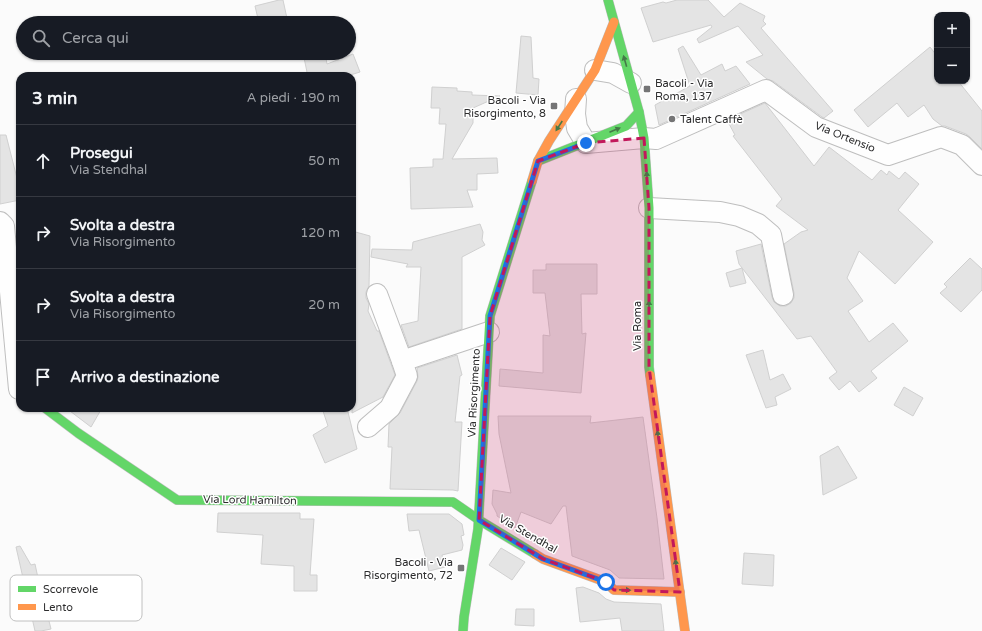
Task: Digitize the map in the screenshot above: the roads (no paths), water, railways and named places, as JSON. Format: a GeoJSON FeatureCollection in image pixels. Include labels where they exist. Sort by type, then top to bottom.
{"type":"FeatureCollection","features":[{"type":"Feature","properties":{"kind":"street","name":"Via Roma"},"geometry":{"type":"LineString","coordinates":[[608,0],[639,112],[644,138],[649,208],[649,367],[685,631]]}},
{"type":"Feature","properties":{"kind":"street","name":"Via Risorgimento"},"geometry":{"type":"LineString","coordinates":[[463,631],[479,520],[490,316],[538,161],[549,141],[595,70],[614,22]]}},
{"type":"Feature","properties":{"kind":"street"},"geometry":{"type":"LineString","coordinates":[[595,70],[613,74],[631,83]]}},
{"type":"Feature","properties":{"kind":"street","name":"Via Ortensio"},"geometry":{"type":"LineString","coordinates":[[644,138],[656,139],[766,90],[816,127],[888,155],[941,137],[962,145],[982,165]]}},
{"type":"Feature","properties":{"kind":"street"},"geometry":{"type":"LineString","coordinates":[[576,99],[575,114],[577,128],[586,143]]}},
{"type":"Feature","properties":{"kind":"street"},"geometry":{"type":"LineString","coordinates":[[538,161],[626,126],[639,112]]}},
{"type":"Feature","properties":{"kind":"street"},"geometry":{"type":"LineString","coordinates":[[586,143],[644,138]]}},
{"type":"Feature","properties":{"kind":"street"},"geometry":{"type":"LineString","coordinates":[[649,208],[720,212],[739,216],[758,224],[771,235],[783,295]]}},
{"type":"Feature","properties":{"kind":"street"},"geometry":{"type":"LineString","coordinates":[[0,222],[4,226],[16,356]]}},
{"type":"Feature","properties":{"kind":"street"},"geometry":{"type":"LineString","coordinates":[[368,426],[390,408],[407,376],[377,294]]}},
{"type":"Feature","properties":{"kind":"street"},"geometry":{"type":"LineString","coordinates":[[402,360],[489,332]]}},
{"type":"Feature","properties":{"kind":"street","name":"Via Lord Hamilton"},"geometry":{"type":"LineString","coordinates":[[50,412],[78,433],[177,500],[453,502],[479,520]]}},
{"type":"Feature","properties":{"kind":"street","name":"Via Stendhal"},"geometry":{"type":"LineString","coordinates":[[479,520],[543,559],[606,582],[614,590],[680,592]]}},
{"type":"Feature","properties":{"kind":"place","name":"Bacoli - Via Roma, 137"},"geometry":{"type":"Point","coordinates":[647,89]}},
{"type":"Feature","properties":{"kind":"place","name":"Bacoli - Via Risorgimento, 8"},"geometry":{"type":"Point","coordinates":[554,106]}},
{"type":"Feature","properties":{"kind":"place","name":"Talent Caffè"},"geometry":{"type":"Point","coordinates":[672,119]}},
{"type":"Feature","properties":{"kind":"place","name":"Bacoli - Via Risorgimento, 72"},"geometry":{"type":"Point","coordinates":[461,568]}}]}
